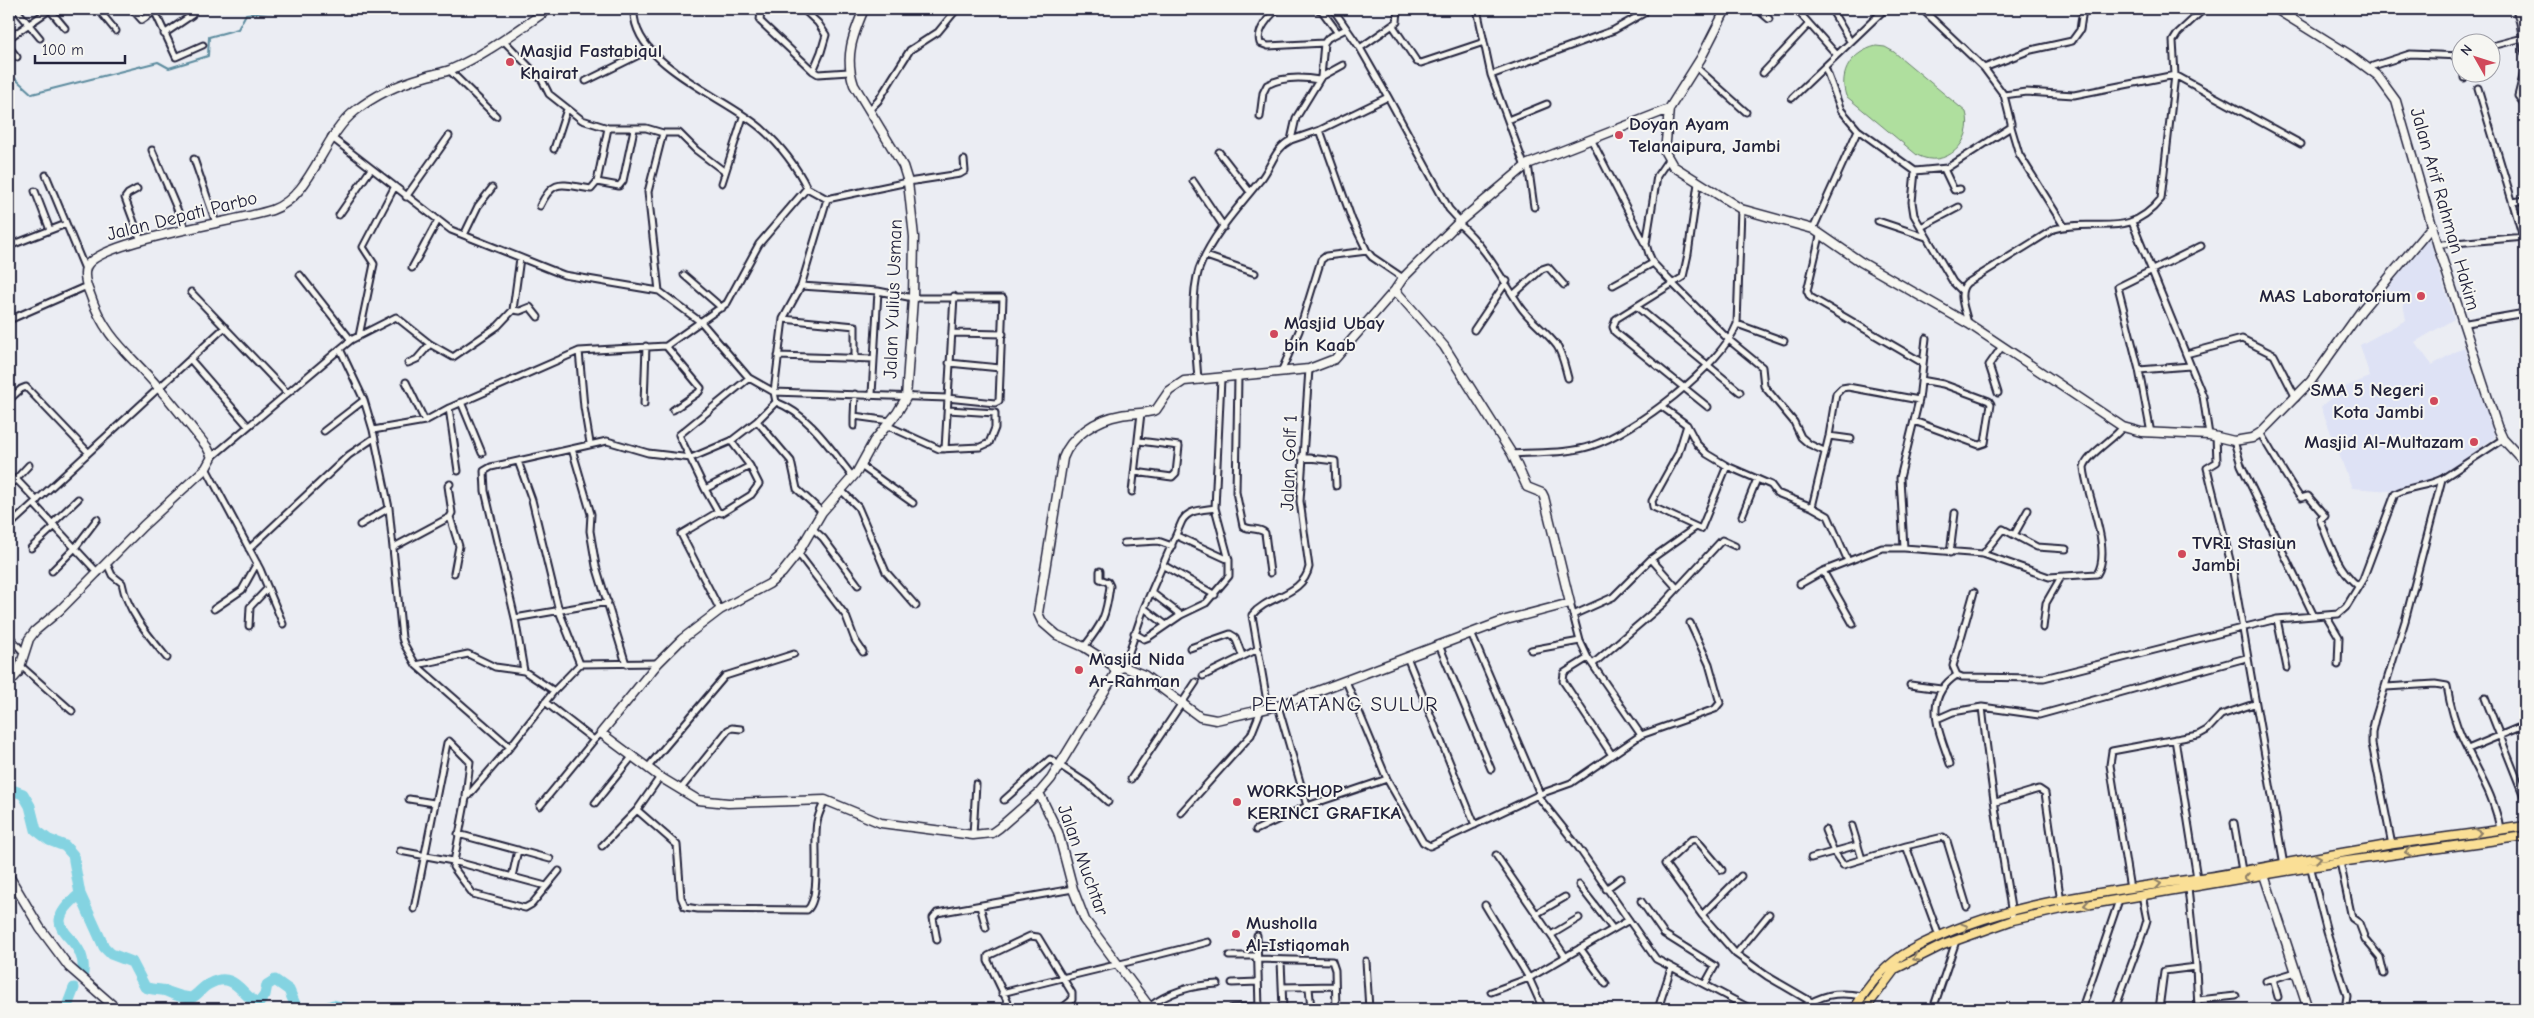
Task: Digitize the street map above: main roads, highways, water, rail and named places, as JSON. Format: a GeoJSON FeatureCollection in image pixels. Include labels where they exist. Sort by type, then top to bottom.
{"type":"FeatureCollection","features":[{"type":"Feature","properties":{"kind":"main road"},"geometry":{"type":"LineString","coordinates":[[1864,1009],[1892,966],[1956,940],[2013,920],[2062,909],[2188,888],[2197,882],[2242,871],[2284,865],[2392,844],[2525,826]]}},
{"type":"Feature","properties":{"kind":"main road"},"geometry":{"type":"LineString","coordinates":[[2511,828],[2511,838]]}},
{"type":"Feature","properties":{"kind":"main road"},"geometry":{"type":"LineString","coordinates":[[1854,1009],[1862,996],[1892,966],[1939,936],[2012,911],[2060,900],[2130,889],[2264,876],[2340,862],[2525,836]]}},
{"type":"Feature","properties":{"kind":"waterway"},"geometry":{"type":"LineString","coordinates":[[9,73],[32,94],[158,62],[169,68],[208,56],[209,37],[238,29],[246,14],[301,9]]}},
{"type":"Feature","properties":{"kind":"waterway"},"geometry":{"type":"LineString","coordinates":[[9,789],[23,794],[30,806],[36,830],[49,840],[65,846],[73,855],[80,894],[104,947],[111,954],[132,962],[145,987],[191,998],[209,984],[218,980],[226,980],[233,982],[259,1003],[265,995],[267,985],[275,980],[289,990],[297,1009]]}},
{"type":"Feature","properties":{"kind":"waterway"},"geometry":{"type":"LineString","coordinates":[[80,894],[66,907],[60,917],[61,926],[78,949],[82,959],[83,973]]}},
{"type":"Feature","properties":{"kind":"waterway"},"geometry":{"type":"LineString","coordinates":[[66,1009],[74,988]]}},
{"type":"Feature","properties":{"kind":"waterway"},"geometry":{"type":"LineString","coordinates":[[323,1009],[333,1005],[350,1009]]}},
{"type":"Feature","properties":{"kind":"place","name":"Masjid Fastabiqul Khairat"},"geometry":{"type":"Point","coordinates":[510,62]}},
{"type":"Feature","properties":{"kind":"place","name":"Doyan Ayam Telanaipura, Jambi"},"geometry":{"type":"Point","coordinates":[1619,135]}},
{"type":"Feature","properties":{"kind":"place","name":"MAS Laboratorium"},"geometry":{"type":"Point","coordinates":[2421,296]}},
{"type":"Feature","properties":{"kind":"place","name":"Masjid Ubay bin Kaab"},"geometry":{"type":"Point","coordinates":[1274,334]}},
{"type":"Feature","properties":{"kind":"place","name":"SMA 5 Negeri Kota Jambi"},"geometry":{"type":"Point","coordinates":[2434,401]}},
{"type":"Feature","properties":{"kind":"place","name":"Masjid Al-Multazam"},"geometry":{"type":"Point","coordinates":[2474,442]}},
{"type":"Feature","properties":{"kind":"place","name":"TVRI Stasiun Jambi"},"geometry":{"type":"Point","coordinates":[2182,554]}},
{"type":"Feature","properties":{"kind":"place","name":"Masjid Nida Ar-Rahman"},"geometry":{"type":"Point","coordinates":[1079,670]}},
{"type":"Feature","properties":{"kind":"place","name":"WORKSHOP KERINCI GRAFIKA"},"geometry":{"type":"Point","coordinates":[1237,802]}},
{"type":"Feature","properties":{"kind":"place","name":"Musholla Al-Istiqomah"},"geometry":{"type":"Point","coordinates":[1236,934]}},
{"type":"Feature","properties":{"kind":"district","name":"PEMATANG SULUR"},"geometry":{"type":"Point","coordinates":[1345,704]}}]}
